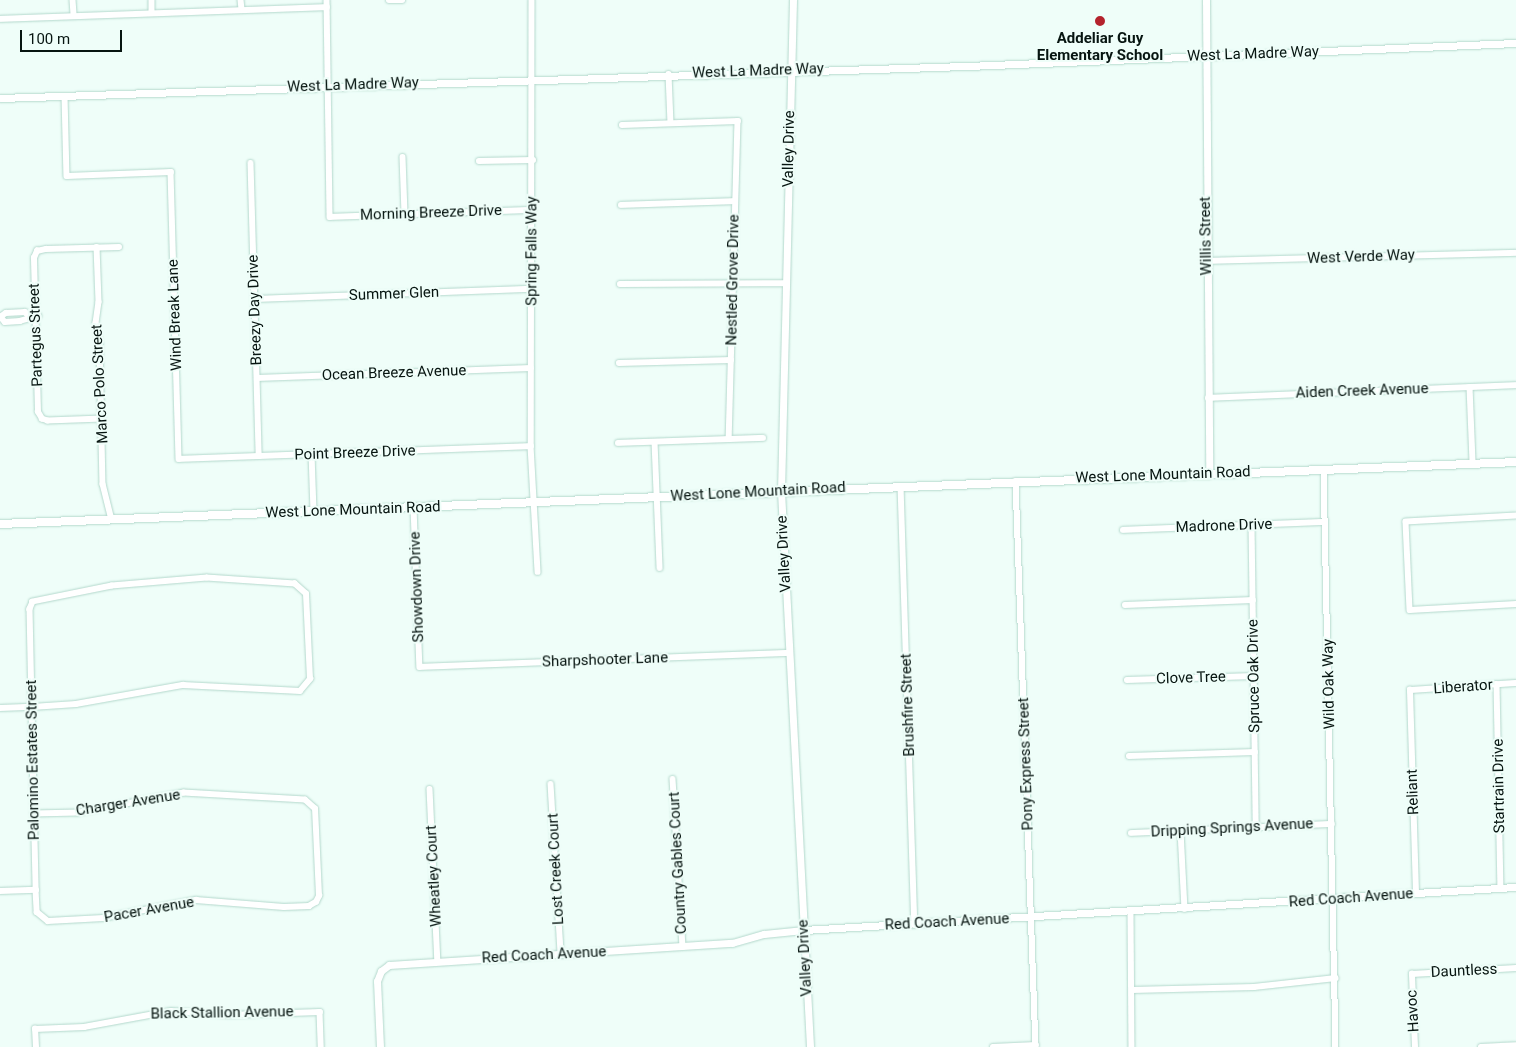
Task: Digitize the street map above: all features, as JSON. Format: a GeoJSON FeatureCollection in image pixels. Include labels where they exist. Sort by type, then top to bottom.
{"type":"FeatureCollection","features":[{"type":"Feature","properties":{"kind":"main road","name":"West Lone Mountain Road"},"geometry":{"type":"LineString","coordinates":[[0,524],[1209,472],[1516,462]]}},
{"type":"Feature","properties":{"kind":"street"},"geometry":{"type":"LineString","coordinates":[[73,0],[74,16]]}},
{"type":"Feature","properties":{"kind":"street"},"geometry":{"type":"LineString","coordinates":[[152,0],[152,13]]}},
{"type":"Feature","properties":{"kind":"street"},"geometry":{"type":"LineString","coordinates":[[241,0],[242,10]]}},
{"type":"Feature","properties":{"kind":"street"},"geometry":{"type":"LineString","coordinates":[[326,86],[327,0]]}},
{"type":"Feature","properties":{"kind":"street"},"geometry":{"type":"LineString","coordinates":[[389,0],[402,0]]}},
{"type":"Feature","properties":{"kind":"street","name":"Spring Falls Way"},"geometry":{"type":"LineString","coordinates":[[532,0],[530,78],[533,160],[531,446],[538,572]]}},
{"type":"Feature","properties":{"kind":"street","name":"Valley Drive"},"geometry":{"type":"LineString","coordinates":[[793,0],[781,491],[810,1047]]}},
{"type":"Feature","properties":{"kind":"street","name":"Willis Street"},"geometry":{"type":"LineString","coordinates":[[1206,0],[1204,56],[1209,472]]}},
{"type":"Feature","properties":{"kind":"street"},"geometry":{"type":"LineString","coordinates":[[0,19],[327,7]]}},
{"type":"Feature","properties":{"kind":"street","name":"West La Madre Way"},"geometry":{"type":"LineString","coordinates":[[0,98],[530,78],[1204,56],[1516,43]]}},
{"type":"Feature","properties":{"kind":"street"},"geometry":{"type":"LineString","coordinates":[[622,125],[671,123],[669,74]]}},
{"type":"Feature","properties":{"kind":"street","name":"Morning Breeze Drive"},"geometry":{"type":"LineString","coordinates":[[326,86],[330,217],[533,210]]}},
{"type":"Feature","properties":{"kind":"street","name":"Wind Break Lane"},"geometry":{"type":"LineString","coordinates":[[65,96],[67,176],[171,172],[179,459]]}},
{"type":"Feature","properties":{"kind":"street","name":"Nestled Grove Drive"},"geometry":{"type":"LineString","coordinates":[[671,123],[738,121],[729,439]]}},
{"type":"Feature","properties":{"kind":"street"},"geometry":{"type":"LineString","coordinates":[[403,157],[404,215]]}},
{"type":"Feature","properties":{"kind":"street"},"geometry":{"type":"LineString","coordinates":[[479,161],[533,160]]}},
{"type":"Feature","properties":{"kind":"street","name":"Breezy Day Drive"},"geometry":{"type":"LineString","coordinates":[[251,164],[259,456]]}},
{"type":"Feature","properties":{"kind":"street"},"geometry":{"type":"LineString","coordinates":[[621,205],[736,201]]}},
{"type":"Feature","properties":{"kind":"street"},"geometry":{"type":"LineString","coordinates":[[97,247],[119,247]]}},
{"type":"Feature","properties":{"kind":"street","name":"Partegus Street"},"geometry":{"type":"LineString","coordinates":[[97,247],[37,251],[34,258],[38,316],[36,340],[38,412],[42,419],[103,419]]}},
{"type":"Feature","properties":{"kind":"street","name":"Marco Polo Street"},"geometry":{"type":"LineString","coordinates":[[97,247],[99,302],[96,322],[100,343],[103,484],[112,520]]}},
{"type":"Feature","properties":{"kind":"street","name":"West Verde Way"},"geometry":{"type":"LineString","coordinates":[[1206,260],[1516,252]]}},
{"type":"Feature","properties":{"kind":"street"},"geometry":{"type":"LineString","coordinates":[[620,284],[732,281],[786,283]]}},
{"type":"Feature","properties":{"kind":"street","name":"Summer Glen"},"geometry":{"type":"LineString","coordinates":[[255,299],[532,289]]}},
{"type":"Feature","properties":{"kind":"street"},"geometry":{"type":"LineString","coordinates":[[0,317],[6,313],[25,312],[30,317],[38,316]]}},
{"type":"Feature","properties":{"kind":"street"},"geometry":{"type":"LineString","coordinates":[[619,363],[731,360]]}},
{"type":"Feature","properties":{"kind":"street","name":"Ocean Breeze Avenue"},"geometry":{"type":"LineString","coordinates":[[257,378],[531,368]]}},
{"type":"Feature","properties":{"kind":"street","name":"Aiden Creek Avenue"},"geometry":{"type":"LineString","coordinates":[[1208,398],[1516,385]]}},
{"type":"Feature","properties":{"kind":"street"},"geometry":{"type":"LineString","coordinates":[[1470,387],[1473,463]]}},
{"type":"Feature","properties":{"kind":"street"},"geometry":{"type":"LineString","coordinates":[[618,443],[763,438]]}},
{"type":"Feature","properties":{"kind":"street"},"geometry":{"type":"LineString","coordinates":[[655,442],[660,568]]}},
{"type":"Feature","properties":{"kind":"street","name":"Point Breeze Drive"},"geometry":{"type":"LineString","coordinates":[[179,459],[531,446]]}},
{"type":"Feature","properties":{"kind":"street"},"geometry":{"type":"LineString","coordinates":[[312,454],[314,511]]}},
{"type":"Feature","properties":{"kind":"street","name":"Wild Oak Way"},"geometry":{"type":"LineString","coordinates":[[1324,469],[1336,1047]]}},
{"type":"Feature","properties":{"kind":"street","name":"Pony Express Street"},"geometry":{"type":"LineString","coordinates":[[1016,481],[1036,1046]]}},
{"type":"Feature","properties":{"kind":"street","name":"Brushfire Street"},"geometry":{"type":"LineString","coordinates":[[901,486],[916,924]]}},
{"type":"Feature","properties":{"kind":"street","name":"Showdown Drive"},"geometry":{"type":"LineString","coordinates":[[414,507],[420,667]]}},
{"type":"Feature","properties":{"kind":"street"},"geometry":{"type":"LineString","coordinates":[[1516,516],[1406,522],[1410,610],[1516,604]]}},
{"type":"Feature","properties":{"kind":"street","name":"Madrone Drive"},"geometry":{"type":"LineString","coordinates":[[1123,530],[1325,522]]}},
{"type":"Feature","properties":{"kind":"street","name":"Spruce Oak Drive"},"geometry":{"type":"LineString","coordinates":[[1252,525],[1256,827]]}},
{"type":"Feature","properties":{"kind":"street","name":"Palomino Estates Street"},"geometry":{"type":"LineString","coordinates":[[32,707],[76,704],[161,687],[222,686],[274,692],[300,691],[306,687],[310,679],[306,594],[302,587],[295,584],[207,578],[161,579],[112,586],[33,602],[30,609],[34,814],[36,890],[41,918]]}},
{"type":"Feature","properties":{"kind":"street"},"geometry":{"type":"LineString","coordinates":[[1125,606],[1253,600]]}},
{"type":"Feature","properties":{"kind":"street","name":"Sharpshooter Lane"},"geometry":{"type":"LineString","coordinates":[[420,667],[789,653]]}},
{"type":"Feature","properties":{"kind":"street","name":"Clove Tree"},"geometry":{"type":"LineString","coordinates":[[1127,680],[1254,676]]}},
{"type":"Feature","properties":{"kind":"street","name":"Liberator"},"geometry":{"type":"LineString","coordinates":[[1410,690],[1516,683]]}},
{"type":"Feature","properties":{"kind":"street","name":"Startrain Drive"},"geometry":{"type":"LineString","coordinates":[[1497,684],[1501,888]]}},
{"type":"Feature","properties":{"kind":"street","name":"Reliant"},"geometry":{"type":"LineString","coordinates":[[1410,690],[1416,893]]}},
{"type":"Feature","properties":{"kind":"street"},"geometry":{"type":"LineString","coordinates":[[0,708],[32,707]]}},
{"type":"Feature","properties":{"kind":"street"},"geometry":{"type":"LineString","coordinates":[[1129,756],[1254,752]]}},
{"type":"Feature","properties":{"kind":"street","name":"Country Gables Court"},"geometry":{"type":"LineString","coordinates":[[673,779],[682,947]]}},
{"type":"Feature","properties":{"kind":"street","name":"Lost Creek Court"},"geometry":{"type":"LineString","coordinates":[[551,784],[561,954]]}},
{"type":"Feature","properties":{"kind":"street","name":"Wheatley Court"},"geometry":{"type":"LineString","coordinates":[[430,790],[438,962]]}},
{"type":"Feature","properties":{"kind":"street","name":"Charger Avenue"},"geometry":{"type":"LineString","coordinates":[[34,814],[79,812],[184,793],[311,802],[315,809],[319,896],[316,902]]}},
{"type":"Feature","properties":{"kind":"street","name":"Dripping Springs Avenue"},"geometry":{"type":"LineString","coordinates":[[1132,833],[1332,824]]}},
{"type":"Feature","properties":{"kind":"street"},"geometry":{"type":"LineString","coordinates":[[1181,831],[1185,909]]}},
{"type":"Feature","properties":{"kind":"street","name":"Red Coach Avenue"},"geometry":{"type":"LineString","coordinates":[[380,1047],[377,981],[380,971],[389,965],[732,943],[764,934],[804,930],[1185,909],[1516,887]]}},
{"type":"Feature","properties":{"kind":"street"},"geometry":{"type":"LineString","coordinates":[[0,891],[36,890]]}},
{"type":"Feature","properties":{"kind":"street","name":"Pacer Avenue"},"geometry":{"type":"LineString","coordinates":[[41,918],[48,921],[103,918],[196,900],[284,907],[309,906],[316,902]]}},
{"type":"Feature","properties":{"kind":"street"},"geometry":{"type":"LineString","coordinates":[[1131,912],[1132,1047]]}},
{"type":"Feature","properties":{"kind":"street","name":"Dauntless"},"geometry":{"type":"LineString","coordinates":[[1412,974],[1516,968]]}},
{"type":"Feature","properties":{"kind":"street","name":"Havoc"},"geometry":{"type":"LineString","coordinates":[[1412,974],[1415,1047]]}},
{"type":"Feature","properties":{"kind":"street"},"geometry":{"type":"LineString","coordinates":[[1132,990],[1254,987],[1336,978]]}},
{"type":"Feature","properties":{"kind":"street","name":"Black Stallion Avenue"},"geometry":{"type":"LineString","coordinates":[[36,1047],[35,1028],[84,1027],[171,1011],[229,1015],[320,1012],[321,1047]]}},
{"type":"Feature","properties":{"kind":"street"},"geometry":{"type":"LineString","coordinates":[[1481,1047],[1516,1045]]}},
{"type":"Feature","properties":{"kind":"street"},"geometry":{"type":"LineString","coordinates":[[993,1047],[1036,1046]]}},
{"type":"Feature","properties":{"kind":"place","name":"Addeliar Guy Elementary School"},"geometry":{"type":"Point","coordinates":[1100,21]}}]}
